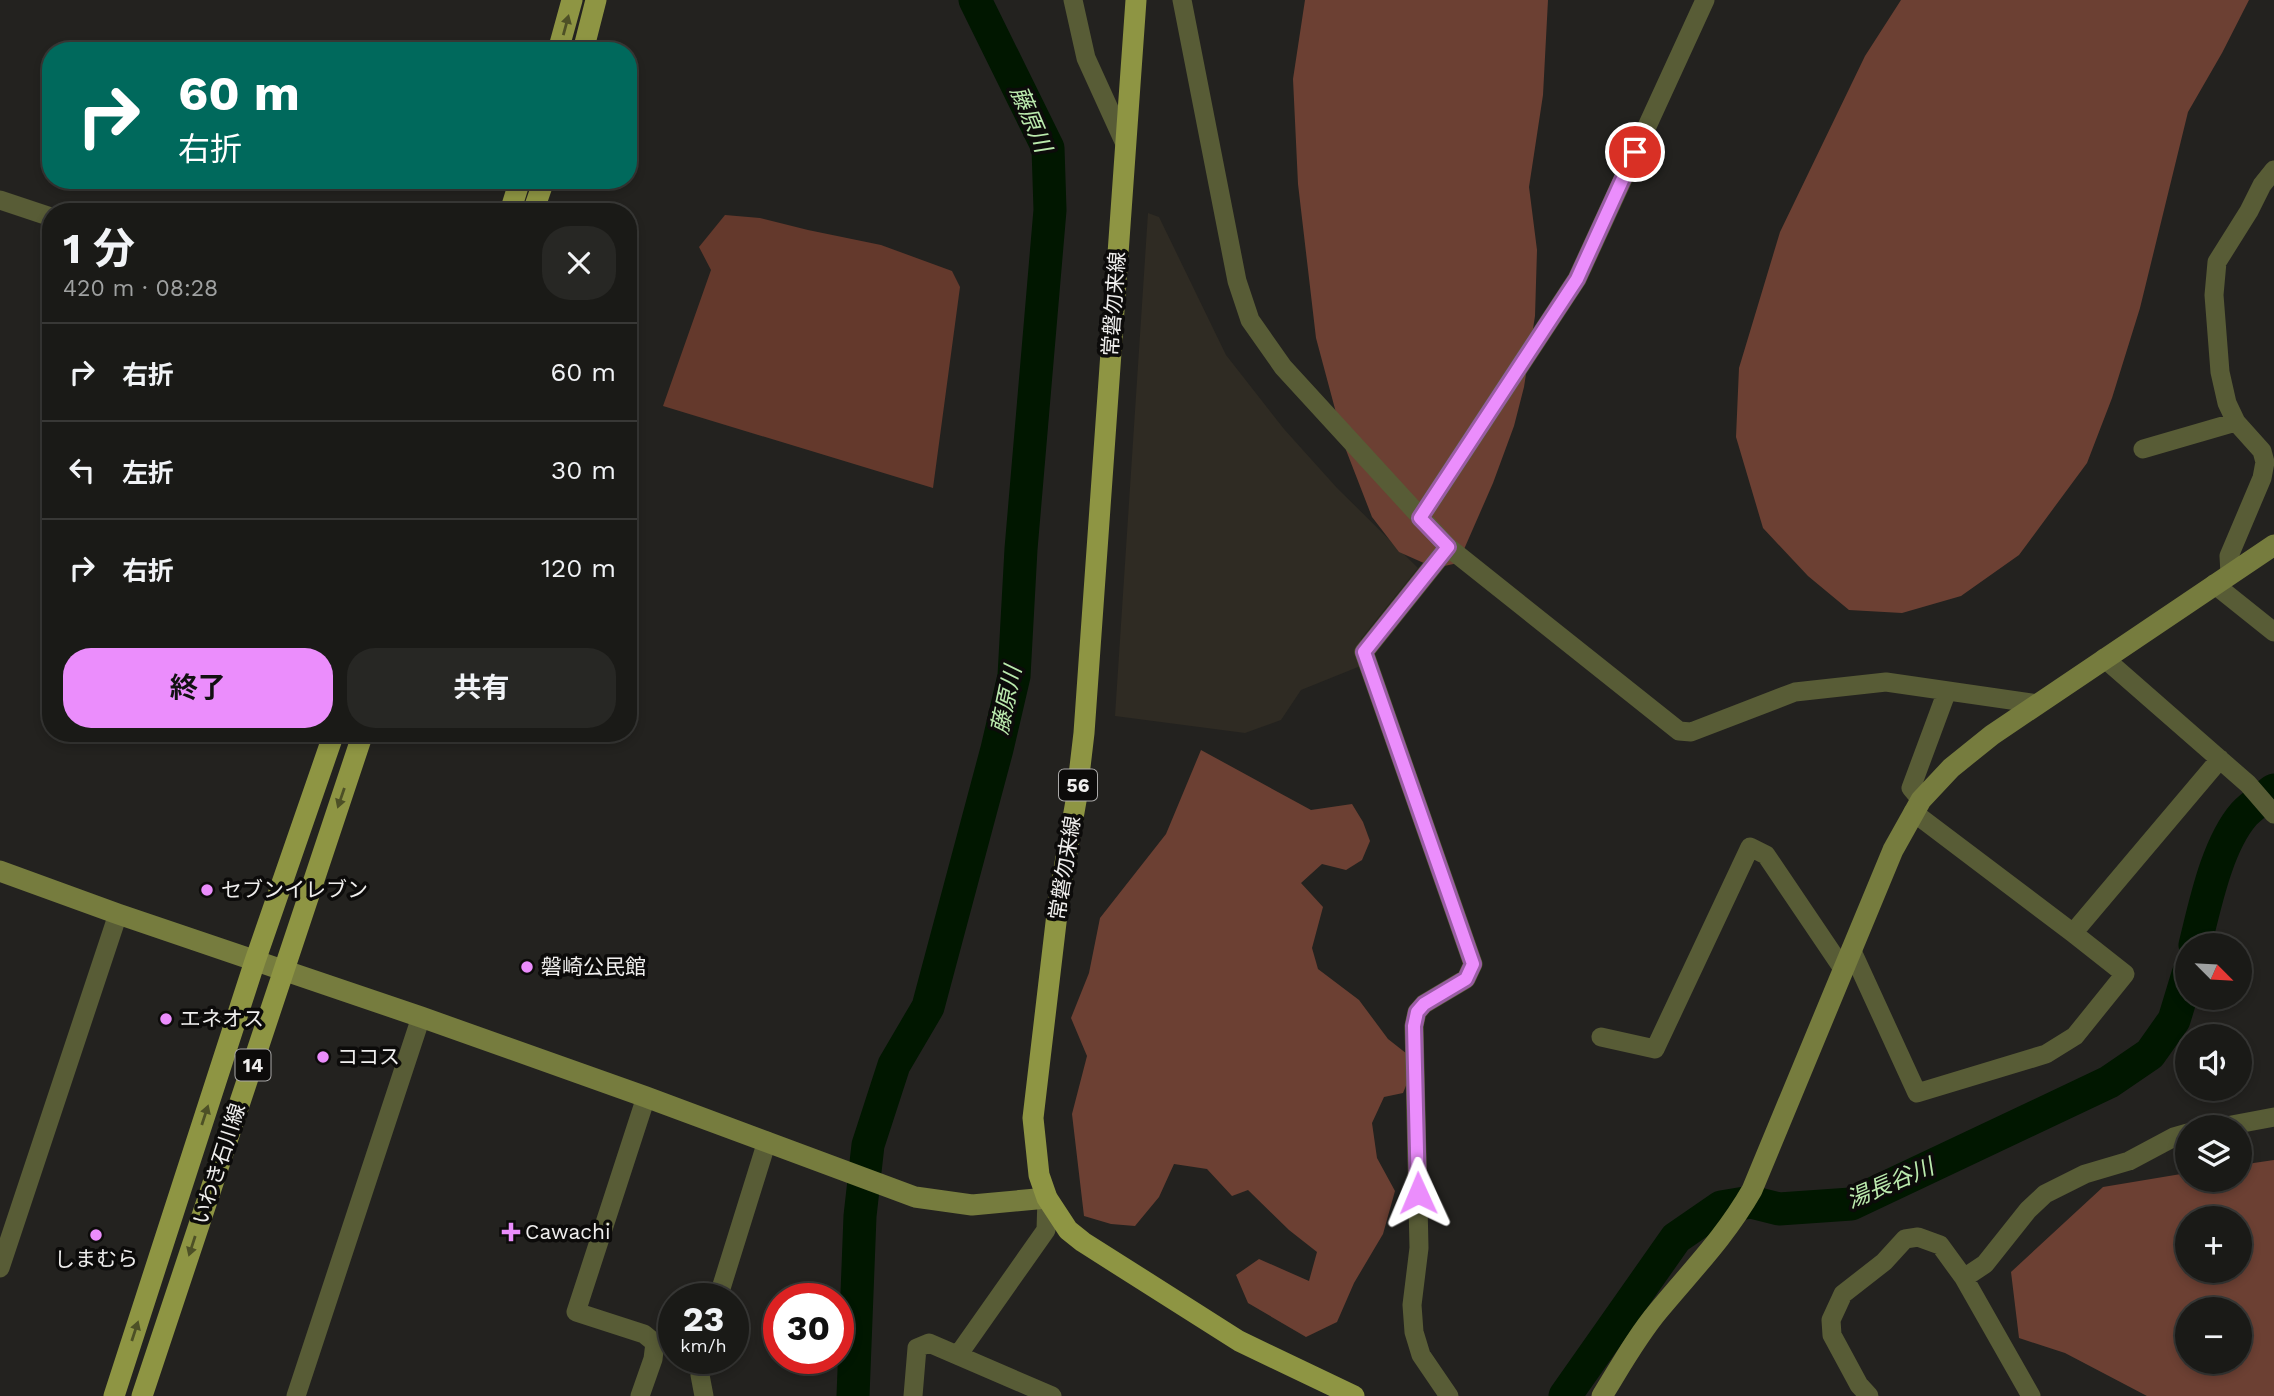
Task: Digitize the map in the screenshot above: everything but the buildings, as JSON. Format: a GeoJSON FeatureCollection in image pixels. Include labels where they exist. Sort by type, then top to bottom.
{"type":"FeatureCollection","features":[{"type":"Feature","properties":{"kind":"main road"},"geometry":{"type":"LineString","coordinates":[[560,42],[572,0]]}},
{"type":"Feature","properties":{"kind":"main road"},"geometry":{"type":"LineString","coordinates":[[585,42],[596,0]]}},
{"type":"Feature","properties":{"kind":"main road","name":"常磐勿来線"},"geometry":{"type":"LineString","coordinates":[[1136,0],[1083,733],[1076,801],[1059,897],[1033,1118],[1039,1175],[1047,1198],[1068,1230],[1083,1242],[1239,1341],[1345,1394]]}},
{"type":"Feature","properties":{"kind":"main road","name":"いわき石川線"},"geometry":{"type":"LineString","coordinates":[[114,1396],[255,961],[331,742]]}},
{"type":"Feature","properties":{"kind":"main road","name":"いわき石川線"},"geometry":{"type":"LineString","coordinates":[[142,1396],[360,742]]}},
{"type":"Feature","properties":{"kind":"street"},"geometry":{"type":"LineString","coordinates":[[1073,0],[1086,58],[1126,146]]}},
{"type":"Feature","properties":{"kind":"street"},"geometry":{"type":"LineString","coordinates":[[1182,0],[1237,281],[1250,320],[1283,367],[1448,547],[1679,731],[1691,732],[1795,692],[1886,682],[2038,704]]}},
{"type":"Feature","properties":{"kind":"street"},"geometry":{"type":"LineString","coordinates":[[1420,518],[1577,279],[1705,0]]}},
{"type":"Feature","properties":{"kind":"street"},"geometry":{"type":"LineString","coordinates":[[2222,579],[2262,478],[2265,462],[2262,451],[2236,422],[2227,404],[2220,372],[2214,295],[2217,262],[2262,185],[2274,170]]}},
{"type":"Feature","properties":{"kind":"street"},"geometry":{"type":"LineString","coordinates":[[0,200],[42,215]]}},
{"type":"Feature","properties":{"kind":"street"},"geometry":{"type":"LineString","coordinates":[[2143,449],[2236,422]]}},
{"type":"Feature","properties":{"kind":"street"},"geometry":{"type":"LineString","coordinates":[[1602,1396],[1639,1336],[1735,1219],[1752,1190],[1893,850],[1917,806],[1951,768],[1992,735],[2274,545]]}},
{"type":"Feature","properties":{"kind":"street"},"geometry":{"type":"LineString","coordinates":[[1448,547],[1364,652],[1473,964],[1466,979],[1424,1004],[1417,1012],[1414,1026],[1419,1248],[1412,1305],[1414,1332],[1421,1355],[1449,1396]]}},
{"type":"Feature","properties":{"kind":"street"},"geometry":{"type":"LineString","coordinates":[[2222,579],[2274,632]]}},
{"type":"Feature","properties":{"kind":"street"},"geometry":{"type":"LineString","coordinates":[[2104,658],[2248,784],[2273,813]]}},
{"type":"Feature","properties":{"kind":"street"},"geometry":{"type":"LineString","coordinates":[[1851,949],[1917,1093],[2046,1054],[2075,1036],[2124,974],[1917,806],[1911,788],[1947,691]]}},
{"type":"Feature","properties":{"kind":"street"},"geometry":{"type":"LineString","coordinates":[[2073,933],[2220,759]]}},
{"type":"Feature","properties":{"kind":"street"},"geometry":{"type":"LineString","coordinates":[[1601,1037],[1656,1049],[1750,847],[1766,855],[1843,969]]}},
{"type":"Feature","properties":{"kind":"street"},"geometry":{"type":"LineString","coordinates":[[0,871],[646,1097],[915,1197],[972,1205],[1047,1198],[1046,1230],[958,1354]]}},
{"type":"Feature","properties":{"kind":"street"},"geometry":{"type":"LineString","coordinates":[[0,1268],[118,914]]}},
{"type":"Feature","properties":{"kind":"street"},"geometry":{"type":"LineString","coordinates":[[296,1396],[421,1017]]}},
{"type":"Feature","properties":{"kind":"street"},"geometry":{"type":"LineString","coordinates":[[640,1396],[653,1359],[655,1343],[644,1334],[576,1312],[646,1097]]}},
{"type":"Feature","properties":{"kind":"street"},"geometry":{"type":"LineString","coordinates":[[2252,1121],[2274,1117]]}},
{"type":"Feature","properties":{"kind":"street"},"geometry":{"type":"LineString","coordinates":[[1964,1278],[1986,1264],[2028,1210],[2046,1194],[2085,1174],[2129,1161],[2175,1138]]}},
{"type":"Feature","properties":{"kind":"street"},"geometry":{"type":"LineString","coordinates":[[723,1283],[767,1141]]}},
{"type":"Feature","properties":{"kind":"street"},"geometry":{"type":"LineString","coordinates":[[1870,1396],[1859,1385],[1832,1335],[1831,1320],[1843,1294],[1884,1262],[1905,1239],[1918,1237],[1940,1245],[1964,1278],[2031,1396]]}},
{"type":"Feature","properties":{"kind":"street"},"geometry":{"type":"LineString","coordinates":[[913,1396],[917,1348],[929,1343],[1052,1396]]}},
{"type":"Feature","properties":{"kind":"street"},"geometry":{"type":"LineString","coordinates":[[700,1374],[704,1396]]}},
{"type":"Feature","properties":{"kind":"shaded area"},"geometry":{"type":"Polygon","coordinates":[[[1305,0],[1548,0],[1543,95],[1529,187],[1537,250],[1535,316],[1524,387],[1514,426],[1493,483],[1458,563],[1435,568],[1399,552],[1372,517],[1346,450],[1316,338],[1298,184],[1293,79],[1305,0]]]}},
{"type":"Feature","properties":{"kind":"shaded area"},"geometry":{"type":"Polygon","coordinates":[[[1901,0],[2249,0],[2188,112],[2140,308],[2112,398],[2087,463],[2019,555],[1961,596],[1902,613],[1849,610],[1808,576],[1763,528],[1736,437],[1739,368],[1780,232],[1865,56],[1901,0]]]}},
{"type":"Feature","properties":{"kind":"shaded area"},"geometry":{"type":"Polygon","coordinates":[[[1148,213],[1159,217],[1226,355],[1284,429],[1337,488],[1418,568],[1361,639],[1368,663],[1301,690],[1281,720],[1245,733],[1115,716],[1148,213]]]}},
{"type":"Feature","properties":{"kind":"shaded area"},"geometry":{"type":"Polygon","coordinates":[[[725,215],[760,218],[881,245],[952,271],[960,287],[933,488],[663,406],[711,270],[699,247],[725,215]]]}},
{"type":"Feature","properties":{"kind":"shaded area"},"geometry":{"type":"Polygon","coordinates":[[[1201,750],[1311,810],[1352,804],[1370,841],[1362,860],[1346,870],[1322,864],[1301,883],[1323,907],[1312,948],[1318,969],[1359,1000],[1388,1039],[1416,1061],[1403,1093],[1384,1097],[1372,1123],[1377,1158],[1395,1191],[1383,1234],[1354,1283],[1337,1322],[1306,1337],[1248,1303],[1236,1275],[1259,1259],[1309,1281],[1317,1252],[1289,1230],[1248,1190],[1232,1196],[1207,1169],[1174,1164],[1159,1197],[1135,1226],[1111,1224],[1084,1216],[1072,1114],[1087,1056],[1071,1018],[1089,973],[1100,918],[1166,834],[1201,750]]]}},
{"type":"Feature","properties":{"kind":"shaded area"},"geometry":{"type":"Polygon","coordinates":[[[2274,1160],[2274,1396],[2147,1396],[2065,1353],[2019,1338],[2011,1272],[2103,1187],[2175,1175],[2175,1192],[2252,1192],[2252,1163],[2274,1160]]]}},
{"type":"Feature","properties":{"kind":"waterway","name":"藤原川"},"geometry":{"type":"LineString","coordinates":[[853,1396],[860,1216],[868,1145],[894,1065],[928,1007],[1014,676],[1021,549],[1050,210],[1048,148],[975,0]]}},
{"type":"Feature","properties":{"kind":"waterway","name":"湯長谷川"},"geometry":{"type":"LineString","coordinates":[[2198,933],[2213,876],[2226,842],[2244,814],[2274,790]]}},
{"type":"Feature","properties":{"kind":"waterway","name":"湯長谷川"},"geometry":{"type":"LineString","coordinates":[[1565,1396],[1676,1238],[1721,1207],[1751,1202],[1779,1209],[1851,1204],[2109,1082],[2150,1054],[2174,1020],[2177,1010]]}},
{"type":"Feature","properties":{"kind":"place","name":"セブンイレブン"},"geometry":{"type":"Point","coordinates":[207,890]}},
{"type":"Feature","properties":{"kind":"place","name":"磐崎公民館"},"geometry":{"type":"Point","coordinates":[527,967]}},
{"type":"Feature","properties":{"kind":"place","name":"エネオス"},"geometry":{"type":"Point","coordinates":[166,1019]}},
{"type":"Feature","properties":{"kind":"place","name":"ココス"},"geometry":{"type":"Point","coordinates":[323,1057]}},
{"type":"Feature","properties":{"kind":"place","name":"Cawachi"},"geometry":{"type":"Point","coordinates":[511,1232]}},
{"type":"Feature","properties":{"kind":"place","name":"しまむら"},"geometry":{"type":"Point","coordinates":[96,1235]}},
{"type":"Feature","properties":{"kind":"route"},"geometry":{"type":"LineString","coordinates":[[1418,1193],[1414,1026],[1417,1012],[1424,1004],[1466,979],[1473,964],[1364,652],[1448,547],[1420,518],[1577,279],[1635,152]]}}]}
